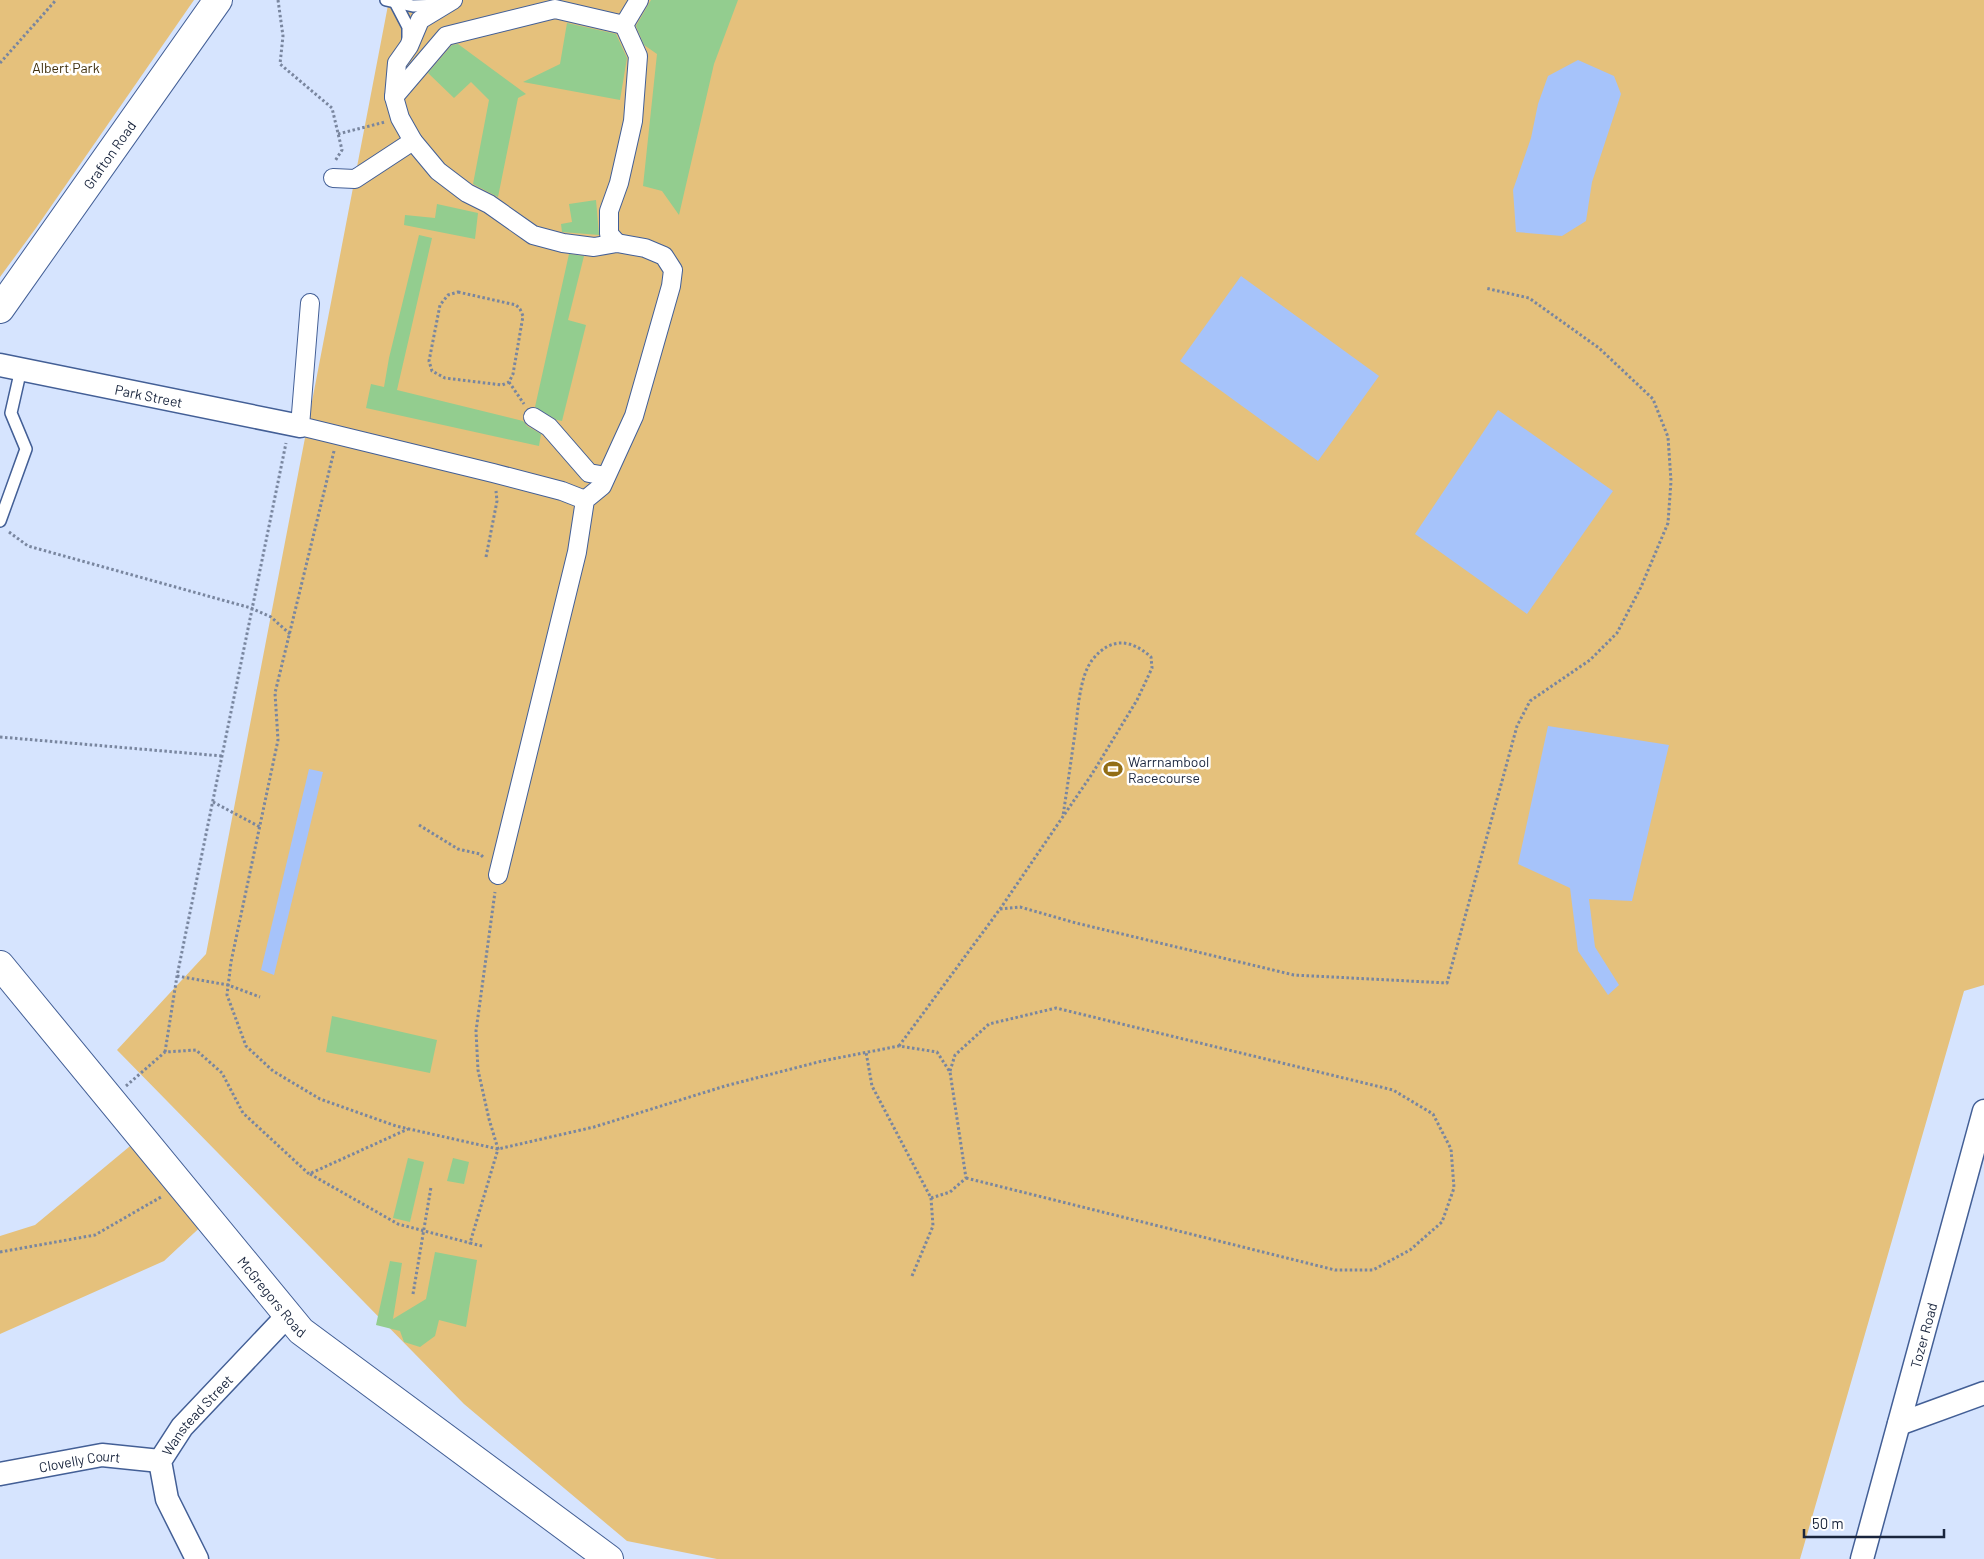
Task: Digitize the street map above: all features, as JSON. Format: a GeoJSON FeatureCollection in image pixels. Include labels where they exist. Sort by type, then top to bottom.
{"type":"FeatureCollection","features":[{"type":"Feature","properties":{"kind":"street","name":"Grafton Road"},"geometry":{"type":"LineString","coordinates":[[0,309],[218,0]]}},
{"type":"Feature","properties":{"kind":"street"},"geometry":{"type":"LineString","coordinates":[[624,25],[638,0]]}},
{"type":"Feature","properties":{"kind":"street"},"geometry":{"type":"LineString","coordinates":[[448,2],[420,20],[408,46],[396,63],[394,97],[400,118],[413,141],[438,171],[467,192],[489,204],[533,236],[594,248],[617,243],[645,248],[664,256],[673,270],[671,286],[634,416],[602,486],[584,500],[577,552],[498,875]]}},
{"type":"Feature","properties":{"kind":"street"},"geometry":{"type":"LineString","coordinates":[[394,97],[446,36],[555,9],[624,25]]}},
{"type":"Feature","properties":{"kind":"street"},"geometry":{"type":"LineString","coordinates":[[617,243],[609,234],[609,211],[619,183],[633,121],[638,56],[624,25]]}},
{"type":"Feature","properties":{"kind":"street"},"geometry":{"type":"LineString","coordinates":[[333,178],[355,179],[413,141]]}},
{"type":"Feature","properties":{"kind":"street"},"geometry":{"type":"LineString","coordinates":[[310,303],[295,425],[494,473],[562,491],[584,500]]}},
{"type":"Feature","properties":{"kind":"street","name":"Park Street"},"geometry":{"type":"LineString","coordinates":[[10,367],[295,425]]}},
{"type":"Feature","properties":{"kind":"street"},"geometry":{"type":"LineString","coordinates":[[533,417],[549,427],[589,473],[606,476]]}},
{"type":"Feature","properties":{"kind":"street","name":"McGregors Road"},"geometry":{"type":"LineString","coordinates":[[0,966],[301,1331],[608,1559]]}},
{"type":"Feature","properties":{"kind":"street","name":"Tozer Road"},"geometry":{"type":"LineString","coordinates":[[1862,1559],[1984,1111]]}},
{"type":"Feature","properties":{"kind":"street","name":"Wanstead Street"},"geometry":{"type":"LineString","coordinates":[[197,1559],[167,1499],[160,1462],[182,1427],[288,1315]]}},
{"type":"Feature","properties":{"kind":"street"},"geometry":{"type":"LineString","coordinates":[[1899,1424],[1984,1394]]}},
{"type":"Feature","properties":{"kind":"street","name":"Clovelly Court"},"geometry":{"type":"LineString","coordinates":[[0,1474],[102,1455],[160,1462]]}},
{"type":"Feature","properties":{"kind":"lane"},"geometry":{"type":"LineString","coordinates":[[390,1],[413,6],[448,2]]}},
{"type":"Feature","properties":{"kind":"lane"},"geometry":{"type":"LineString","coordinates":[[390,1],[408,27],[408,46]]}},
{"type":"Feature","properties":{"kind":"lane"},"geometry":{"type":"LineString","coordinates":[[4,526],[26,449],[11,413],[10,367]]}},
{"type":"Feature","properties":{"kind":"path"},"geometry":{"type":"LineString","coordinates":[[0,63],[56,0]]}},
{"type":"Feature","properties":{"kind":"path"},"geometry":{"type":"LineString","coordinates":[[278,0],[283,36],[280,64],[332,108],[342,150],[331,168],[333,178]]}},
{"type":"Feature","properties":{"kind":"path"},"geometry":{"type":"LineString","coordinates":[[338,134],[400,118]]}},
{"type":"Feature","properties":{"kind":"path"},"geometry":{"type":"LineString","coordinates":[[1000,908],[1020,907],[1294,976],[1447,983],[1517,726],[1530,701],[1590,660],[1618,633],[1641,587],[1668,523],[1671,481],[1668,437],[1653,399],[1599,348],[1528,298],[1486,288]]}},
{"type":"Feature","properties":{"kind":"path"},"geometry":{"type":"LineString","coordinates":[[458,292],[516,305],[520,310],[523,316],[513,374],[509,382],[502,384],[445,378],[432,371],[429,361],[440,305],[448,295],[458,292]]}},
{"type":"Feature","properties":{"kind":"path"},"geometry":{"type":"LineString","coordinates":[[509,382],[533,417]]}},
{"type":"Feature","properties":{"kind":"path"},"geometry":{"type":"LineString","coordinates":[[111,1100],[164,1052],[177,976],[251,608],[295,425]]}},
{"type":"Feature","properties":{"kind":"path"},"geometry":{"type":"LineString","coordinates":[[338,435],[275,694],[278,740],[230,962],[227,995],[246,1046],[273,1071],[320,1099],[396,1126],[498,1149],[594,1127],[725,1086],[822,1061],[899,1046],[937,1052],[950,1072],[966,1178]]}},
{"type":"Feature","properties":{"kind":"path"},"geometry":{"type":"LineString","coordinates":[[486,557],[497,501],[494,473]]}},
{"type":"Feature","properties":{"kind":"path"},"geometry":{"type":"LineString","coordinates":[[4,526],[28,546],[251,608],[271,617],[290,634]]}},
{"type":"Feature","properties":{"kind":"path"},"geometry":{"type":"LineString","coordinates":[[899,1046],[1000,908],[1063,816],[1137,700],[1152,668],[1151,657],[1141,648],[1124,642],[1109,645],[1092,660],[1082,682],[1063,816]]}},
{"type":"Feature","properties":{"kind":"path"},"geometry":{"type":"LineString","coordinates":[[0,736],[222,756]]}},
{"type":"Feature","properties":{"kind":"path"},"geometry":{"type":"LineString","coordinates":[[213,802],[260,827]]}},
{"type":"Feature","properties":{"kind":"path"},"geometry":{"type":"LineString","coordinates":[[419,824],[458,849],[480,854],[498,875],[476,1031],[478,1070],[498,1149],[470,1244]]}},
{"type":"Feature","properties":{"kind":"path"},"geometry":{"type":"LineString","coordinates":[[177,976],[228,985],[260,997]]}},
{"type":"Feature","properties":{"kind":"path"},"geometry":{"type":"LineString","coordinates":[[950,1072],[955,1055],[989,1024],[1056,1008],[1393,1090],[1433,1114],[1451,1149],[1454,1188],[1442,1222],[1410,1250],[1373,1270],[1334,1270],[966,1178]]}},
{"type":"Feature","properties":{"kind":"path"},"geometry":{"type":"LineString","coordinates":[[164,1052],[196,1050],[222,1073],[243,1113],[309,1174],[398,1224],[482,1246]]}},
{"type":"Feature","properties":{"kind":"path"},"geometry":{"type":"LineString","coordinates":[[866,1052],[872,1086],[931,1198],[933,1226],[912,1276]]}},
{"type":"Feature","properties":{"kind":"path"},"geometry":{"type":"LineString","coordinates":[[309,1174],[409,1129]]}},
{"type":"Feature","properties":{"kind":"path"},"geometry":{"type":"LineString","coordinates":[[931,1198],[950,1192],[966,1178]]}},
{"type":"Feature","properties":{"kind":"path"},"geometry":{"type":"LineString","coordinates":[[0,1252],[95,1235],[181,1186]]}},
{"type":"Feature","properties":{"kind":"path"},"geometry":{"type":"LineString","coordinates":[[413,1294],[431,1187]]}},
{"type":"Feature","properties":{"kind":"green space","name":"Albert Park"},"geometry":{"type":"Polygon","coordinates":[[[0,0],[194,0],[0,277],[0,0]]]}},
{"type":"Feature","properties":{"kind":"green space","name":"Warrnambool Racecourse"},"geometry":{"type":"Polygon","coordinates":[[[389,0],[1984,0],[1984,985],[1964,991],[1800,1559],[717,1559],[627,1541],[464,1404],[117,1050],[206,954],[389,0]]]}},
{"type":"Feature","properties":{"kind":"green space"},"geometry":{"type":"Polygon","coordinates":[[[141,1137],[209,1219],[164,1261],[0,1334],[0,1236],[35,1225],[141,1137]]]}},
{"type":"Feature","properties":{"kind":"water"},"geometry":{"type":"Polygon","coordinates":[[[1578,60],[1614,76],[1621,94],[1592,182],[1586,221],[1562,236],[1516,232],[1513,190],[1531,138],[1538,104],[1548,76],[1578,60]]]}},
{"type":"Feature","properties":{"kind":"water"},"geometry":{"type":"Polygon","coordinates":[[[1241,276],[1379,376],[1318,461],[1180,361],[1241,276]]]}},
{"type":"Feature","properties":{"kind":"water"},"geometry":{"type":"Polygon","coordinates":[[[1498,410],[1613,491],[1527,614],[1415,534],[1498,410]]]}},
{"type":"Feature","properties":{"kind":"water"},"geometry":{"type":"Polygon","coordinates":[[[1548,726],[1669,745],[1632,901],[1589,899],[1595,947],[1619,985],[1608,995],[1578,951],[1570,888],[1518,864],[1548,726]]]}},
{"type":"Feature","properties":{"kind":"water"},"geometry":{"type":"Polygon","coordinates":[[[309,769],[323,772],[274,975],[261,970],[309,769]]]}},
{"type":"Feature","properties":{"kind":"building"},"geometry":{"type":"Polygon","coordinates":[[[651,0],[738,0],[714,64],[679,215],[662,191],[643,186],[657,54],[644,45],[636,26],[651,0]]]}},
{"type":"Feature","properties":{"kind":"building"},"geometry":{"type":"Polygon","coordinates":[[[567,23],[616,34],[627,58],[620,100],[523,82],[560,64],[567,23]]]}},
{"type":"Feature","properties":{"kind":"building"},"geometry":{"type":"Polygon","coordinates":[[[458,44],[526,94],[518,98],[498,197],[473,184],[489,100],[471,82],[454,98],[428,73],[452,45],[458,44]]]}},
{"type":"Feature","properties":{"kind":"building"},"geometry":{"type":"Polygon","coordinates":[[[596,200],[599,235],[562,232],[561,224],[572,222],[569,204],[596,200]]]}},
{"type":"Feature","properties":{"kind":"building"},"geometry":{"type":"Polygon","coordinates":[[[437,204],[478,213],[475,239],[404,225],[405,215],[435,218],[437,204]]]}},
{"type":"Feature","properties":{"kind":"building"},"geometry":{"type":"Polygon","coordinates":[[[419,235],[432,238],[397,390],[523,421],[527,426],[541,434],[539,446],[366,408],[371,384],[384,387],[389,358],[419,235]]]}},
{"type":"Feature","properties":{"kind":"building"},"geometry":{"type":"Polygon","coordinates":[[[569,254],[584,256],[568,320],[586,325],[562,421],[535,407],[569,254]]]}},
{"type":"Feature","properties":{"kind":"building"},"geometry":{"type":"Polygon","coordinates":[[[332,1016],[437,1040],[430,1073],[326,1052],[332,1016]]]}},
{"type":"Feature","properties":{"kind":"building"},"geometry":{"type":"Polygon","coordinates":[[[408,1158],[424,1162],[410,1222],[393,1218],[408,1158]]]}},
{"type":"Feature","properties":{"kind":"building"},"geometry":{"type":"Polygon","coordinates":[[[453,1158],[469,1162],[464,1184],[447,1181],[453,1158]]]}},
{"type":"Feature","properties":{"kind":"building"},"geometry":{"type":"Polygon","coordinates":[[[435,1252],[477,1260],[466,1327],[439,1320],[435,1336],[420,1347],[404,1342],[400,1331],[376,1325],[390,1261],[402,1263],[393,1319],[426,1299],[435,1252]]]}},
{"type":"Feature","properties":{"kind":"place","name":"Warrnambool Racecourse"},"geometry":{"type":"Point","coordinates":[1113,769]}}]}
